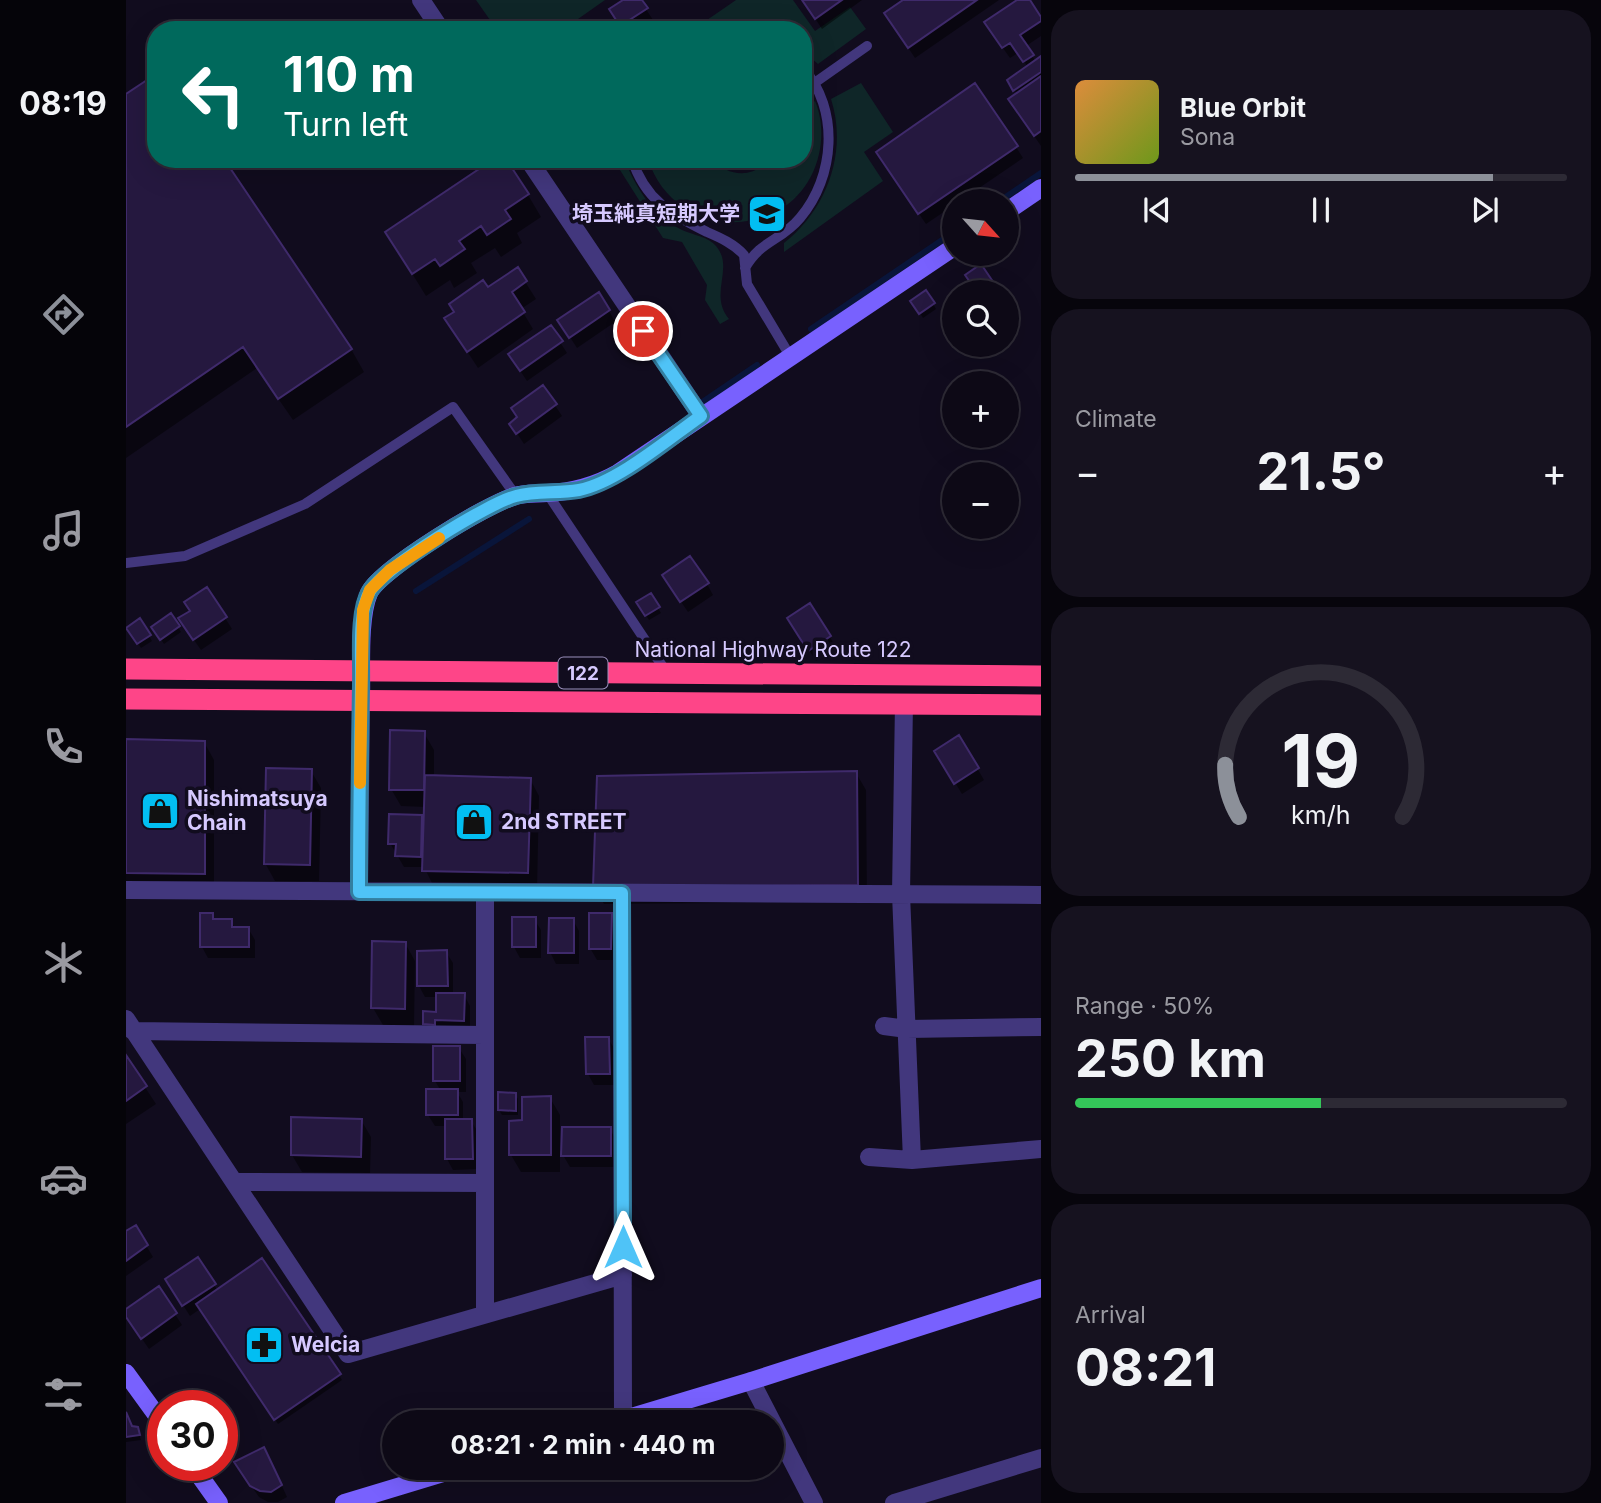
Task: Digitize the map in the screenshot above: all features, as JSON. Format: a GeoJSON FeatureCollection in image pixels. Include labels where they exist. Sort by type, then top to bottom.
{"type":"FeatureCollection","features":[{"type":"Feature","properties":{"kind":"highway","name":"National Highway Route 122"},"geometry":{"type":"LineString","coordinates":[[126,669],[1041,676]]}},
{"type":"Feature","properties":{"kind":"highway","name":"122"},"geometry":{"type":"LineString","coordinates":[[126,699],[1041,705]]}},
{"type":"Feature","properties":{"kind":"street"},"geometry":{"type":"LineString","coordinates":[[421,0],[435,21]]}},
{"type":"Feature","properties":{"kind":"street"},"geometry":{"type":"LineString","coordinates":[[534,168],[701,416]]}},
{"type":"Feature","properties":{"kind":"street"},"geometry":{"type":"LineString","coordinates":[[1019,203],[1041,188]]}},
{"type":"Feature","properties":{"kind":"street"},"geometry":{"type":"LineString","coordinates":[[359,892],[363,610],[370,590],[390,570],[473,515],[516,496],[579,490],[598,485],[942,255]]}},
{"type":"Feature","properties":{"kind":"street"},"geometry":{"type":"LineString","coordinates":[[904,703],[901,894],[912,1160]]}},
{"type":"Feature","properties":{"kind":"street"},"geometry":{"type":"LineString","coordinates":[[126,890],[1041,895]]}},
{"type":"Feature","properties":{"kind":"street"},"geometry":{"type":"LineString","coordinates":[[485,892],[485,1314]]}},
{"type":"Feature","properties":{"kind":"street"},"geometry":{"type":"LineString","coordinates":[[617,1410],[623,1275],[622,893]]}},
{"type":"Feature","properties":{"kind":"street"},"geometry":{"type":"LineString","coordinates":[[130,1025],[484,1035]]}},
{"type":"Feature","properties":{"kind":"street"},"geometry":{"type":"LineString","coordinates":[[130,1025],[348,1354],[623,1275]]}},
{"type":"Feature","properties":{"kind":"street"},"geometry":{"type":"LineString","coordinates":[[884,1026],[906,1029],[1041,1027]]}},
{"type":"Feature","properties":{"kind":"street"},"geometry":{"type":"LineString","coordinates":[[869,1157],[912,1160],[1041,1149]]}},
{"type":"Feature","properties":{"kind":"street"},"geometry":{"type":"LineString","coordinates":[[234,1182],[485,1183]]}},
{"type":"Feature","properties":{"kind":"street"},"geometry":{"type":"LineString","coordinates":[[654,1410],[1041,1288]]}},
{"type":"Feature","properties":{"kind":"street"},"geometry":{"type":"LineString","coordinates":[[126,1373],[147,1402]]}},
{"type":"Feature","properties":{"kind":"street"},"geometry":{"type":"LineString","coordinates":[[751,1381],[814,1503]]}},
{"type":"Feature","properties":{"kind":"street"},"geometry":{"type":"LineString","coordinates":[[894,1503],[1041,1458]]}},
{"type":"Feature","properties":{"kind":"street"},"geometry":{"type":"LineString","coordinates":[[344,1503],[420,1480]]}},
{"type":"Feature","properties":{"kind":"street"},"geometry":{"type":"LineString","coordinates":[[203,1481],[219,1503]]}},
{"type":"Feature","properties":{"kind":"lane"},"geometry":{"type":"LineString","coordinates":[[814,84],[867,46]]}},
{"type":"Feature","properties":{"kind":"lane"},"geometry":{"type":"LineString","coordinates":[[745,269],[754,253],[786,232],[802,216],[821,178],[829,136],[827,116],[812,81]]}},
{"type":"Feature","properties":{"kind":"lane"},"geometry":{"type":"LineString","coordinates":[[636,168],[643,185],[656,202],[678,217],[738,248],[744,255],[747,284],[790,356]]}},
{"type":"Feature","properties":{"kind":"lane"},"geometry":{"type":"LineString","coordinates":[[126,563],[185,556],[305,504],[453,407],[516,496]]}},
{"type":"Feature","properties":{"kind":"lane"},"geometry":{"type":"LineString","coordinates":[[547,493],[667,674]]}},
{"type":"Feature","properties":{"kind":"green space"},"geometry":{"type":"Polygon","coordinates":[[[476,0],[605,0],[578,19],[579,21],[491,21],[476,0]]]}},
{"type":"Feature","properties":{"kind":"green space"},"geometry":{"type":"Polygon","coordinates":[[[736,0],[793,0],[808,21],[731,21],[707,20],[736,0]]]}},
{"type":"Feature","properties":{"kind":"green space"},"geometry":{"type":"Polygon","coordinates":[[[850,7],[866,29],[818,64],[812,59],[812,27],[815,31],[850,7]]]}},
{"type":"Feature","properties":{"kind":"green space"},"geometry":{"type":"Polygon","coordinates":[[[861,83],[893,132],[864,152],[883,181],[784,252],[784,243],[812,214],[830,178],[837,139],[831,99],[861,83]]]}},
{"type":"Feature","properties":{"kind":"green space"},"geometry":{"type":"Polygon","coordinates":[[[815,101],[817,107],[821,141],[819,154],[807,183],[788,204],[763,217],[736,222],[709,219],[683,207],[662,187],[652,168],[723,168],[732,172],[748,173],[758,168],[812,168],[812,103],[815,101]]]}},
{"type":"Feature","properties":{"kind":"green space"},"geometry":{"type":"Polygon","coordinates":[[[619,168],[628,168],[640,191],[662,217],[716,246],[723,263],[721,300],[729,319],[720,324],[705,300],[707,285],[682,242],[663,238],[619,168]]]}},
{"type":"Feature","properties":{"kind":"building"},"geometry":{"type":"Polygon","coordinates":[[[623,0],[642,0],[648,8],[628,21],[617,21],[609,9],[623,0]]]}},
{"type":"Feature","properties":{"kind":"building"},"geometry":{"type":"Polygon","coordinates":[[[802,0],[842,0],[815,19],[802,0]]]}},
{"type":"Feature","properties":{"kind":"building"},"geometry":{"type":"Polygon","coordinates":[[[903,0],[977,0],[908,48],[884,13],[903,0]]]}},
{"type":"Feature","properties":{"kind":"building"},"geometry":{"type":"Polygon","coordinates":[[[1017,0],[1030,0],[1041,17],[1041,21],[1020,35],[1034,55],[1023,62],[1010,43],[1002,48],[984,22],[1017,0]]]}},
{"type":"Feature","properties":{"kind":"building"},"geometry":{"type":"Polygon","coordinates":[[[1041,56],[1041,72],[1013,91],[1007,80],[1041,56]]]}},
{"type":"Feature","properties":{"kind":"building"},"geometry":{"type":"Polygon","coordinates":[[[1041,76],[1041,131],[1034,136],[1008,99],[1041,76]]]}},
{"type":"Feature","properties":{"kind":"building"},"geometry":{"type":"Polygon","coordinates":[[[147,80],[147,168],[230,168],[352,349],[278,399],[243,347],[126,427],[126,94],[147,80]]]}},
{"type":"Feature","properties":{"kind":"building"},"geometry":{"type":"Polygon","coordinates":[[[975,83],[1018,146],[955,189],[942,189],[942,198],[918,214],[876,152],[975,83]]]}},
{"type":"Feature","properties":{"kind":"building"},"geometry":{"type":"Polygon","coordinates":[[[481,168],[512,168],[529,194],[505,210],[511,219],[487,235],[481,226],[459,241],[465,249],[440,266],[435,259],[412,274],[385,232],[481,168]]]}},
{"type":"Feature","properties":{"kind":"building"},"geometry":{"type":"Polygon","coordinates":[[[982,266],[992,280],[969,280],[965,275],[982,266]]]}},
{"type":"Feature","properties":{"kind":"building"},"geometry":{"type":"Polygon","coordinates":[[[518,267],[527,281],[512,292],[525,312],[467,352],[444,318],[454,312],[449,304],[483,280],[488,287],[518,267]]]}},
{"type":"Feature","properties":{"kind":"building"},"geometry":{"type":"Polygon","coordinates":[[[926,290],[935,303],[919,314],[910,301],[926,290]]]}},
{"type":"Feature","properties":{"kind":"building"},"geometry":{"type":"Polygon","coordinates":[[[599,292],[610,310],[569,338],[557,320],[599,292]]]}},
{"type":"Feature","properties":{"kind":"building"},"geometry":{"type":"Polygon","coordinates":[[[551,325],[563,341],[520,371],[508,354],[551,325]]]}},
{"type":"Feature","properties":{"kind":"building"},"geometry":{"type":"Polygon","coordinates":[[[543,385],[557,404],[516,434],[509,424],[517,417],[511,408],[543,385]]]}},
{"type":"Feature","properties":{"kind":"building"},"geometry":{"type":"Polygon","coordinates":[[[690,556],[709,583],[680,602],[662,575],[690,556]]]}},
{"type":"Feature","properties":{"kind":"building"},"geometry":{"type":"Polygon","coordinates":[[[207,587],[227,617],[193,640],[178,618],[190,611],[184,602],[207,587]]]}},
{"type":"Feature","properties":{"kind":"building"},"geometry":{"type":"Polygon","coordinates":[[[651,593],[660,607],[645,616],[636,602],[651,593]]]}},
{"type":"Feature","properties":{"kind":"building"},"geometry":{"type":"Polygon","coordinates":[[[810,603],[831,636],[808,651],[787,618],[810,603]]]}},
{"type":"Feature","properties":{"kind":"building"},"geometry":{"type":"Polygon","coordinates":[[[171,613],[180,626],[160,640],[151,627],[171,613]]]}},
{"type":"Feature","properties":{"kind":"building"},"geometry":{"type":"Polygon","coordinates":[[[140,618],[151,635],[137,644],[126,628],[140,618]]]}},
{"type":"Feature","properties":{"kind":"building"},"geometry":{"type":"Polygon","coordinates":[[[390,730],[425,731],[424,790],[389,790],[390,730]]]}},
{"type":"Feature","properties":{"kind":"building"},"geometry":{"type":"Polygon","coordinates":[[[959,735],[979,768],[954,784],[934,751],[959,735]]]}},
{"type":"Feature","properties":{"kind":"building"},"geometry":{"type":"Polygon","coordinates":[[[126,739],[205,741],[205,874],[126,873],[126,739]]]}},
{"type":"Feature","properties":{"kind":"building"},"geometry":{"type":"Polygon","coordinates":[[[266,768],[312,769],[310,865],[264,864],[266,768]]]}},
{"type":"Feature","properties":{"kind":"building"},"geometry":{"type":"Polygon","coordinates":[[[857,771],[858,885],[593,887],[597,776],[857,771]]]}},
{"type":"Feature","properties":{"kind":"building"},"geometry":{"type":"Polygon","coordinates":[[[425,775],[531,778],[528,873],[422,871],[425,775]]]}},
{"type":"Feature","properties":{"kind":"building"},"geometry":{"type":"Polygon","coordinates":[[[389,814],[422,815],[421,857],[395,856],[396,844],[388,844],[389,814]]]}},
{"type":"Feature","properties":{"kind":"building"},"geometry":{"type":"Polygon","coordinates":[[[200,913],[213,913],[213,919],[232,919],[232,927],[249,927],[249,947],[200,947],[200,913]]]}},
{"type":"Feature","properties":{"kind":"building"},"geometry":{"type":"Polygon","coordinates":[[[589,913],[612,913],[611,949],[589,949],[589,913]]]}},
{"type":"Feature","properties":{"kind":"building"},"geometry":{"type":"Polygon","coordinates":[[[512,917],[536,917],[536,947],[512,947],[512,917]]]}},
{"type":"Feature","properties":{"kind":"building"},"geometry":{"type":"Polygon","coordinates":[[[549,918],[574,918],[574,953],[548,953],[549,918]]]}},
{"type":"Feature","properties":{"kind":"building"},"geometry":{"type":"Polygon","coordinates":[[[372,941],[406,942],[405,1009],[371,1008],[372,941]]]}},
{"type":"Feature","properties":{"kind":"building"},"geometry":{"type":"Polygon","coordinates":[[[447,950],[448,986],[417,986],[417,951],[447,950]]]}},
{"type":"Feature","properties":{"kind":"building"},"geometry":{"type":"Polygon","coordinates":[[[436,993],[465,993],[464,1021],[435,1020],[435,1025],[423,1024],[423,1011],[436,1012],[436,993]]]}},
{"type":"Feature","properties":{"kind":"building"},"geometry":{"type":"Polygon","coordinates":[[[585,1037],[609,1037],[610,1074],[586,1074],[585,1037]]]}},
{"type":"Feature","properties":{"kind":"building"},"geometry":{"type":"Polygon","coordinates":[[[433,1046],[460,1046],[460,1081],[433,1081],[433,1046]]]}},
{"type":"Feature","properties":{"kind":"building"},"geometry":{"type":"Polygon","coordinates":[[[126,1055],[147,1086],[126,1101],[126,1055]]]}},
{"type":"Feature","properties":{"kind":"building"},"geometry":{"type":"Polygon","coordinates":[[[426,1089],[458,1089],[458,1115],[426,1115],[426,1089]]]}},
{"type":"Feature","properties":{"kind":"building"},"geometry":{"type":"Polygon","coordinates":[[[498,1092],[516,1093],[516,1111],[498,1110],[498,1092]]]}},
{"type":"Feature","properties":{"kind":"building"},"geometry":{"type":"Polygon","coordinates":[[[551,1096],[551,1155],[509,1155],[509,1121],[522,1120],[522,1097],[551,1096]]]}},
{"type":"Feature","properties":{"kind":"building"},"geometry":{"type":"Polygon","coordinates":[[[291,1117],[362,1119],[361,1157],[291,1155],[291,1117]]]}},
{"type":"Feature","properties":{"kind":"building"},"geometry":{"type":"Polygon","coordinates":[[[445,1119],[472,1119],[473,1159],[445,1159],[445,1119]]]}},
{"type":"Feature","properties":{"kind":"building"},"geometry":{"type":"Polygon","coordinates":[[[562,1127],[611,1127],[611,1156],[561,1156],[562,1127]]]}},
{"type":"Feature","properties":{"kind":"building"},"geometry":{"type":"Polygon","coordinates":[[[136,1225],[148,1245],[126,1261],[126,1231],[136,1225]]]}},
{"type":"Feature","properties":{"kind":"building"},"geometry":{"type":"Polygon","coordinates":[[[198,1257],[216,1284],[182,1306],[165,1279],[198,1257]]]}},
{"type":"Feature","properties":{"kind":"building"},"geometry":{"type":"Polygon","coordinates":[[[262,1258],[341,1374],[274,1420],[196,1304],[262,1258]]]}},
{"type":"Feature","properties":{"kind":"building"},"geometry":{"type":"Polygon","coordinates":[[[159,1286],[177,1313],[141,1339],[126,1317],[126,1309],[159,1286]]]}},
{"type":"Feature","properties":{"kind":"building"},"geometry":{"type":"Polygon","coordinates":[[[126,1412],[132,1426],[138,1427],[140,1435],[126,1437],[126,1412]]]}},
{"type":"Feature","properties":{"kind":"building"},"geometry":{"type":"Polygon","coordinates":[[[264,1447],[282,1485],[271,1492],[250,1486],[238,1468],[238,1460],[264,1447]]]}},
{"type":"Feature","properties":{"kind":"waterway"},"geometry":{"type":"LineString","coordinates":[[1018,189],[1041,173]]}},
{"type":"Feature","properties":{"kind":"waterway"},"geometry":{"type":"LineString","coordinates":[[811,329],[942,240]]}},
{"type":"Feature","properties":{"kind":"waterway"},"geometry":{"type":"LineString","coordinates":[[701,403],[757,365]]}},
{"type":"Feature","properties":{"kind":"waterway"},"geometry":{"type":"LineString","coordinates":[[416,591],[529,519]]}},
{"type":"Feature","properties":{"kind":"slow traffic"},"geometry":{"type":"LineString","coordinates":[[360,783],[363,610],[370,590],[390,570],[439,538]]}},
{"type":"Feature","properties":{"kind":"place","name":"埼玉純真短期大学"},"geometry":{"type":"Point","coordinates":[767,214]}},
{"type":"Feature","properties":{"kind":"place","name":"Nishimatsuya Chain"},"geometry":{"type":"Point","coordinates":[160,811]}},
{"type":"Feature","properties":{"kind":"place","name":"2nd STREET"},"geometry":{"type":"Point","coordinates":[474,822]}},
{"type":"Feature","properties":{"kind":"place","name":"Welcia"},"geometry":{"type":"Point","coordinates":[264,1345]}},
{"type":"Feature","properties":{"kind":"route"},"geometry":{"type":"LineString","coordinates":[[623,1247],[622,893],[359,892],[363,610],[370,590],[390,570],[486,508],[516,496],[579,490],[598,485],[701,416],[643,331]]}}]}
